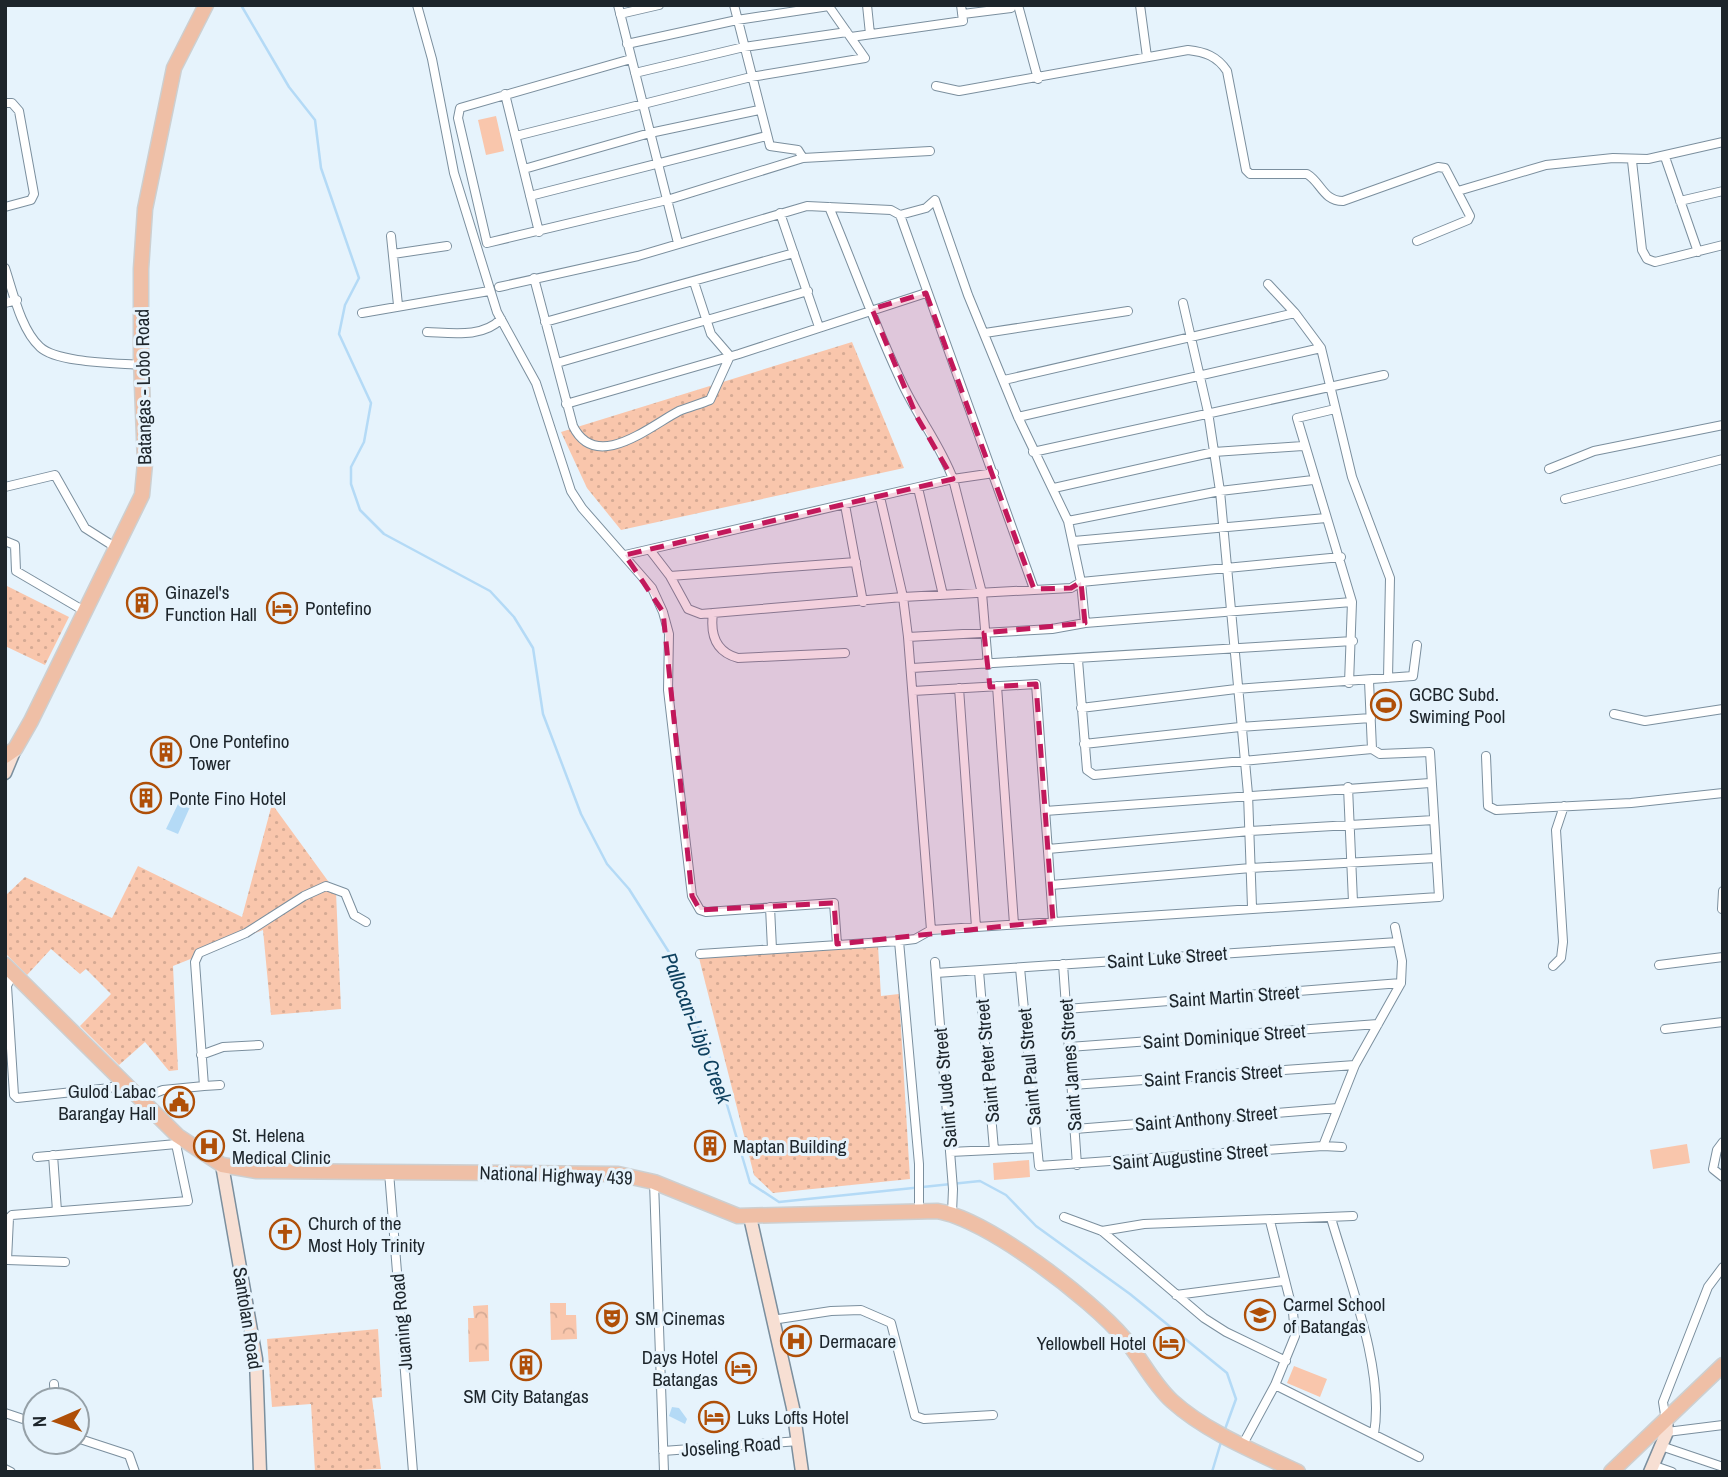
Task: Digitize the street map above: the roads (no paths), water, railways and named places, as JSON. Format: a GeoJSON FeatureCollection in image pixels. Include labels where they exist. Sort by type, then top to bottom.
{"type":"FeatureCollection","features":[{"type":"Feature","properties":{"kind":"main road","name":"Batangas - Lobo Road"},"geometry":{"type":"LineString","coordinates":[[10,752],[86,612],[138,508],[144,484],[141,269],[149,192],[174,68],[206,5]]}},
{"type":"Feature","properties":{"kind":"main road","name":"National Highway 439"},"geometry":{"type":"LineString","coordinates":[[9,969],[177,1140],[222,1165],[257,1171],[618,1174],[654,1182],[723,1211],[750,1216],[919,1211],[952,1213],[975,1224],[1079,1294],[1124,1338],[1172,1401],[1210,1426],[1298,1472]]}},
{"type":"Feature","properties":{"kind":"main road"},"geometry":{"type":"LineString","coordinates":[[1611,1472],[1666,1427],[1723,1365]]}},
{"type":"Feature","properties":{"kind":"street"},"geometry":{"type":"LineString","coordinates":[[417,5],[434,70],[454,173],[500,319],[536,383],[571,491],[582,508],[652,588],[669,634],[668,690],[692,896],[700,910],[706,912],[834,903],[837,944]]}},
{"type":"Feature","properties":{"kind":"street"},"geometry":{"type":"LineString","coordinates":[[659,5],[619,9],[678,243]]}},
{"type":"Feature","properties":{"kind":"street"},"geometry":{"type":"LineString","coordinates":[[734,5],[771,148],[798,150],[803,158]]}},
{"type":"Feature","properties":{"kind":"street"},"geometry":{"type":"LineString","coordinates":[[867,5],[870,34]]}},
{"type":"Feature","properties":{"kind":"street"},"geometry":{"type":"LineString","coordinates":[[1140,5],[1147,57]]}},
{"type":"Feature","properties":{"kind":"street"},"geometry":{"type":"LineString","coordinates":[[516,136],[751,77],[865,58],[829,6],[737,20],[627,44]]}},
{"type":"Feature","properties":{"kind":"street"},"geometry":{"type":"LineString","coordinates":[[635,74],[744,47],[963,21],[962,10],[1014,7],[1038,79]]}},
{"type":"Feature","properties":{"kind":"street"},"geometry":{"type":"LineString","coordinates":[[936,86],[959,91],[1038,79],[1188,50],[1219,59],[1227,71],[1246,170],[1250,174],[1307,174],[1333,201],[1342,201],[1443,166],[1471,212],[1468,220],[1417,241]]}},
{"type":"Feature","properties":{"kind":"street"},"geometry":{"type":"LineString","coordinates":[[631,59],[464,106],[457,113],[487,243],[539,233],[667,200],[803,158],[930,151]]}},
{"type":"Feature","properties":{"kind":"street"},"geometry":{"type":"LineString","coordinates":[[505,94],[539,233]]}},
{"type":"Feature","properties":{"kind":"street"},"geometry":{"type":"LineString","coordinates":[[5,103],[12,103],[19,111],[34,194],[31,200],[5,207]]}},
{"type":"Feature","properties":{"kind":"street"},"geometry":{"type":"LineString","coordinates":[[524,169],[650,133],[759,110]]}},
{"type":"Feature","properties":{"kind":"street"},"geometry":{"type":"LineString","coordinates":[[530,196],[766,136]]}},
{"type":"Feature","properties":{"kind":"street"},"geometry":{"type":"LineString","coordinates":[[1458,191],[1546,165],[1613,158],[1632,160],[1665,157],[1723,142]]}},
{"type":"Feature","properties":{"kind":"street"},"geometry":{"type":"LineString","coordinates":[[1665,157],[1698,252]]}},
{"type":"Feature","properties":{"kind":"street"},"geometry":{"type":"LineString","coordinates":[[1632,160],[1643,250],[1647,259],[1655,262],[1723,245]]}},
{"type":"Feature","properties":{"kind":"street"},"geometry":{"type":"LineString","coordinates":[[1680,201],[1723,191]]}},
{"type":"Feature","properties":{"kind":"street"},"geometry":{"type":"LineString","coordinates":[[900,215],[926,208],[935,200],[968,295],[1018,417],[1068,521],[1081,582],[1085,623]]}},
{"type":"Feature","properties":{"kind":"street"},"geometry":{"type":"LineString","coordinates":[[499,287],[678,243],[807,206],[891,210],[900,215],[1034,589]]}},
{"type":"Feature","properties":{"kind":"street"},"geometry":{"type":"LineString","coordinates":[[829,207],[903,386],[918,417],[947,462],[953,479],[982,593],[988,665]]}},
{"type":"Feature","properties":{"kind":"street"},"geometry":{"type":"LineString","coordinates":[[780,214],[818,327]]}},
{"type":"Feature","properties":{"kind":"street"},"geometry":{"type":"LineString","coordinates":[[391,236],[398,305]]}},
{"type":"Feature","properties":{"kind":"street"},"geometry":{"type":"LineString","coordinates":[[393,254],[447,246]]}},
{"type":"Feature","properties":{"kind":"street"},"geometry":{"type":"LineString","coordinates":[[545,323],[794,253]]}},
{"type":"Feature","properties":{"kind":"street"},"geometry":{"type":"LineString","coordinates":[[5,268],[32,335],[49,353],[141,365]]}},
{"type":"Feature","properties":{"kind":"street"},"geometry":{"type":"LineString","coordinates":[[534,278],[566,404],[579,439],[589,445],[628,442],[678,412],[710,400],[730,356]]}},
{"type":"Feature","properties":{"kind":"street"},"geometry":{"type":"LineString","coordinates":[[694,282],[704,319],[718,345],[730,356]]}},
{"type":"Feature","properties":{"kind":"street"},"geometry":{"type":"LineString","coordinates":[[1268,284],[1296,313],[1321,348],[1352,477],[1390,578],[1388,678]]}},
{"type":"Feature","properties":{"kind":"street"},"geometry":{"type":"LineString","coordinates":[[362,313],[489,291]]}},
{"type":"Feature","properties":{"kind":"street"},"geometry":{"type":"LineString","coordinates":[[557,363],[808,291]]}},
{"type":"Feature","properties":{"kind":"street"},"geometry":{"type":"LineString","coordinates":[[566,404],[730,356],[926,293]]}},
{"type":"Feature","properties":{"kind":"street"},"geometry":{"type":"LineString","coordinates":[[5,303],[16,300]]}},
{"type":"Feature","properties":{"kind":"street"},"geometry":{"type":"LineString","coordinates":[[1183,303],[1208,412],[1225,530],[1236,689],[1248,794],[1252,907]]}},
{"type":"Feature","properties":{"kind":"street"},"geometry":{"type":"LineString","coordinates":[[985,333],[1128,311]]}},
{"type":"Feature","properties":{"kind":"street"},"geometry":{"type":"LineString","coordinates":[[1004,380],[1296,313]]}},
{"type":"Feature","properties":{"kind":"street"},"geometry":{"type":"LineString","coordinates":[[427,332],[483,331],[500,319]]}},
{"type":"Feature","properties":{"kind":"street"},"geometry":{"type":"LineString","coordinates":[[1018,417],[1321,348]]}},
{"type":"Feature","properties":{"kind":"street"},"geometry":{"type":"LineString","coordinates":[[1033,452],[1384,375]]}},
{"type":"Feature","properties":{"kind":"street"},"geometry":{"type":"LineString","coordinates":[[1335,409],[1297,418],[1313,480],[1341,558],[1352,602],[1353,641],[1349,683]]}},
{"type":"Feature","properties":{"kind":"street"},"geometry":{"type":"LineString","coordinates":[[1549,469],[1594,451],[1723,425]]}},
{"type":"Feature","properties":{"kind":"street"},"geometry":{"type":"LineString","coordinates":[[1054,488],[1214,452],[1303,446]]}},
{"type":"Feature","properties":{"kind":"street"},"geometry":{"type":"LineString","coordinates":[[1565,499],[1723,459]]}},
{"type":"Feature","properties":{"kind":"street"},"geometry":{"type":"LineString","coordinates":[[625,555],[953,479],[994,473]]}},
{"type":"Feature","properties":{"kind":"street"},"geometry":{"type":"LineString","coordinates":[[5,487],[55,475],[85,528],[118,549]]}},
{"type":"Feature","properties":{"kind":"street"},"geometry":{"type":"LineString","coordinates":[[1068,521],[1220,491],[1313,480]]}},
{"type":"Feature","properties":{"kind":"street"},"geometry":{"type":"LineString","coordinates":[[918,488],[943,595]]}},
{"type":"Feature","properties":{"kind":"street"},"geometry":{"type":"LineString","coordinates":[[880,497],[903,597],[912,668],[931,930]]}},
{"type":"Feature","properties":{"kind":"street"},"geometry":{"type":"LineString","coordinates":[[845,505],[863,602]]}},
{"type":"Feature","properties":{"kind":"street"},"geometry":{"type":"LineString","coordinates":[[1074,541],[1225,530],[1326,518]]}},
{"type":"Feature","properties":{"kind":"street"},"geometry":{"type":"LineString","coordinates":[[5,541],[15,545],[16,571],[86,612]]}},
{"type":"Feature","properties":{"kind":"street"},"geometry":{"type":"LineString","coordinates":[[650,550],[670,576],[688,609],[701,614],[903,597],[1072,588],[1081,582],[1341,558]]}},
{"type":"Feature","properties":{"kind":"street"},"geometry":{"type":"LineString","coordinates":[[670,576],[856,562]]}},
{"type":"Feature","properties":{"kind":"street"},"geometry":{"type":"LineString","coordinates":[[908,637],[1052,629],[1085,623],[1352,602]]}},
{"type":"Feature","properties":{"kind":"street"},"geometry":{"type":"LineString","coordinates":[[713,614],[713,641],[726,655],[738,658],[845,653]]}},
{"type":"Feature","properties":{"kind":"street"},"geometry":{"type":"LineString","coordinates":[[912,668],[1078,660],[1353,641]]}},
{"type":"Feature","properties":{"kind":"street"},"geometry":{"type":"LineString","coordinates":[[1081,708],[1236,689],[1349,683],[1413,676],[1417,645]]}},
{"type":"Feature","properties":{"kind":"street"},"geometry":{"type":"LineString","coordinates":[[700,954],[900,941],[915,939],[931,930],[1252,907],[1438,897],[1430,752],[1380,754],[1372,749],[1094,775],[1087,770],[1078,660]]}},
{"type":"Feature","properties":{"kind":"street"},"geometry":{"type":"LineString","coordinates":[[1369,681],[1372,749]]}},
{"type":"Feature","properties":{"kind":"street"},"geometry":{"type":"LineString","coordinates":[[913,691],[1035,684],[1053,921]]}},
{"type":"Feature","properties":{"kind":"street"},"geometry":{"type":"LineString","coordinates":[[997,686],[1014,924]]}},
{"type":"Feature","properties":{"kind":"street"},"geometry":{"type":"LineString","coordinates":[[959,688],[976,927]]}},
{"type":"Feature","properties":{"kind":"street"},"geometry":{"type":"LineString","coordinates":[[1614,715],[1646,721],[1723,709]]}},
{"type":"Feature","properties":{"kind":"street"},"geometry":{"type":"LineString","coordinates":[[1084,744],[1240,727],[1371,718]]}},
{"type":"Feature","properties":{"kind":"street"},"geometry":{"type":"LineString","coordinates":[[5,773],[10,752]]}},
{"type":"Feature","properties":{"kind":"street"},"geometry":{"type":"LineString","coordinates":[[1486,756],[1488,806],[1491,809],[1723,793]]}},
{"type":"Feature","properties":{"kind":"street"},"geometry":{"type":"LineString","coordinates":[[1045,811],[1248,794],[1430,783]]}},
{"type":"Feature","properties":{"kind":"street"},"geometry":{"type":"LineString","coordinates":[[1348,787],[1353,902]]}},
{"type":"Feature","properties":{"kind":"street"},"geometry":{"type":"LineString","coordinates":[[1553,966],[1561,958],[1563,942],[1556,830],[1564,806]]}},
{"type":"Feature","properties":{"kind":"street"},"geometry":{"type":"LineString","coordinates":[[1048,849],[1250,831],[1434,820]]}},
{"type":"Feature","properties":{"kind":"street"},"geometry":{"type":"LineString","coordinates":[[1051,885],[1251,868],[1436,858]]}},
{"type":"Feature","properties":{"kind":"street"},"geometry":{"type":"LineString","coordinates":[[204,1086],[195,962],[199,953],[246,933],[304,896],[326,886],[345,893],[354,915],[366,922]]}},
{"type":"Feature","properties":{"kind":"street"},"geometry":{"type":"LineString","coordinates":[[1722,909],[1723,891]]}},
{"type":"Feature","properties":{"kind":"street"},"geometry":{"type":"LineString","coordinates":[[770,907],[772,948]]}},
{"type":"Feature","properties":{"kind":"street"},"geometry":{"type":"LineString","coordinates":[[1323,1146],[1355,1065],[1401,983],[1395,927]]}},
{"type":"Feature","properties":{"kind":"street"},"geometry":{"type":"LineString","coordinates":[[900,941],[919,1168],[919,1211]]}},
{"type":"Feature","properties":{"kind":"street","name":"Saint Luke Street"},"geometry":{"type":"LineString","coordinates":[[936,973],[1398,942]]}},
{"type":"Feature","properties":{"kind":"street"},"geometry":{"type":"LineString","coordinates":[[1659,965],[1723,957]]}},
{"type":"Feature","properties":{"kind":"street","name":"Saint Jude Street"},"geometry":{"type":"LineString","coordinates":[[935,962],[953,1189],[952,1213]]}},
{"type":"Feature","properties":{"kind":"street","name":"Saint James Street"},"geometry":{"type":"LineString","coordinates":[[1063,964],[1077,1166]]}},
{"type":"Feature","properties":{"kind":"street","name":"Saint Paul Street"},"geometry":{"type":"LineString","coordinates":[[1020,968],[1039,1166]]}},
{"type":"Feature","properties":{"kind":"street"},"geometry":{"type":"LineString","coordinates":[[9,969],[6,986],[14,1094],[17,1098],[110,1088],[122,1082]]}},
{"type":"Feature","properties":{"kind":"street","name":"Saint Peter Street"},"geometry":{"type":"LineString","coordinates":[[979,971],[994,1150]]}},
{"type":"Feature","properties":{"kind":"street","name":"Saint Martin Street"},"geometry":{"type":"LineString","coordinates":[[1066,1009],[1401,983]]}},
{"type":"Feature","properties":{"kind":"street"},"geometry":{"type":"LineString","coordinates":[[1665,1029],[1723,1022]]}},
{"type":"Feature","properties":{"kind":"street","name":"Saint Dominique Street"},"geometry":{"type":"LineString","coordinates":[[1069,1047],[1378,1024]]}},
{"type":"Feature","properties":{"kind":"street"},"geometry":{"type":"LineString","coordinates":[[201,1055],[223,1047],[259,1045]]}},
{"type":"Feature","properties":{"kind":"street","name":"Saint Francis Street"},"geometry":{"type":"LineString","coordinates":[[1072,1085],[1355,1065]]}},
{"type":"Feature","properties":{"kind":"street"},"geometry":{"type":"LineString","coordinates":[[139,1099],[163,1090],[220,1085]]}},
{"type":"Feature","properties":{"kind":"street","name":"Saint Anthony Street"},"geometry":{"type":"LineString","coordinates":[[1075,1129],[1338,1108]]}},
{"type":"Feature","properties":{"kind":"street"},"geometry":{"type":"LineString","coordinates":[[37,1157],[177,1140],[188,1201],[12,1215],[9,1218],[7,1260],[65,1262]]}},
{"type":"Feature","properties":{"kind":"street"},"geometry":{"type":"LineString","coordinates":[[1723,1142],[1713,1160],[1713,1169],[1723,1177]]}},
{"type":"Feature","properties":{"kind":"street","name":"Saint Augustine Street"},"geometry":{"type":"LineString","coordinates":[[1039,1166],[1077,1166],[1323,1146],[1342,1147]]}},
{"type":"Feature","properties":{"kind":"street"},"geometry":{"type":"LineString","coordinates":[[950,1152],[1036,1148]]}},
{"type":"Feature","properties":{"kind":"street"},"geometry":{"type":"LineString","coordinates":[[54,1155],[57,1211]]}},
{"type":"Feature","properties":{"kind":"street","name":"Santolan Road"},"geometry":{"type":"LineString","coordinates":[[222,1165],[256,1359],[260,1472]]}},
{"type":"Feature","properties":{"kind":"street","name":"Juaning Road"},"geometry":{"type":"LineString","coordinates":[[389,1172],[413,1472]]}},
{"type":"Feature","properties":{"kind":"street"},"geometry":{"type":"LineString","coordinates":[[654,1182],[664,1472]]}},
{"type":"Feature","properties":{"kind":"street"},"geometry":{"type":"LineString","coordinates":[[750,1216],[799,1441],[802,1472]]}},
{"type":"Feature","properties":{"kind":"street"},"geometry":{"type":"LineString","coordinates":[[1101,1231],[1144,1224],[1353,1216]]}},
{"type":"Feature","properties":{"kind":"street"},"geometry":{"type":"LineString","coordinates":[[1064,1217],[1101,1231],[1176,1295],[1226,1332],[1286,1361]]}},
{"type":"Feature","properties":{"kind":"street"},"geometry":{"type":"LineString","coordinates":[[1331,1218],[1373,1370],[1377,1403],[1374,1434]]}},
{"type":"Feature","properties":{"kind":"street"},"geometry":{"type":"LineString","coordinates":[[1239,1442],[1275,1385],[1286,1361],[1295,1325],[1270,1221]]}},
{"type":"Feature","properties":{"kind":"street"},"geometry":{"type":"LineString","coordinates":[[1672,1472],[1651,1469],[1666,1427],[1663,1402],[1708,1287],[1723,1267]]}},
{"type":"Feature","properties":{"kind":"street"},"geometry":{"type":"LineString","coordinates":[[1176,1295],[1283,1281]]}},
{"type":"Feature","properties":{"kind":"street"},"geometry":{"type":"LineString","coordinates":[[772,1320],[831,1311],[861,1310],[891,1323],[896,1331],[915,1416],[924,1419],[993,1415]]}},
{"type":"Feature","properties":{"kind":"street"},"geometry":{"type":"LineString","coordinates":[[1275,1385],[1419,1457]]}},
{"type":"Feature","properties":{"kind":"street"},"geometry":{"type":"LineString","coordinates":[[1666,1427],[1723,1425]]}},
{"type":"Feature","properties":{"kind":"street","name":"Joseling Road"},"geometry":{"type":"LineString","coordinates":[[663,1451],[799,1441]]}},
{"type":"Feature","properties":{"kind":"street"},"geometry":{"type":"LineString","coordinates":[[91,1443],[129,1455],[135,1472]]}},
{"type":"Feature","properties":{"kind":"street"},"geometry":{"type":"LineString","coordinates":[[1661,1446],[1723,1467]]}},
{"type":"Feature","properties":{"kind":"street"},"geometry":{"type":"LineString","coordinates":[[5,1469],[11,1472]]}},
{"type":"Feature","properties":{"kind":"water","name":"GCBC Subd. Swiming Pool"},"geometry":{"type":"Polygon","coordinates":[[[1382,694],[1393,697],[1395,703],[1388,718],[1382,716],[1378,703],[1382,694]]]}},
{"type":"Feature","properties":{"kind":"water"},"geometry":{"type":"Polygon","coordinates":[[[179,802],[190,807],[178,834],[166,829],[179,802]]]}},
{"type":"Feature","properties":{"kind":"water"},"geometry":{"type":"Polygon","coordinates":[[[672,1407],[679,1408],[687,1419],[685,1424],[669,1416],[672,1407]]]}},
{"type":"Feature","properties":{"kind":"waterway","name":"Pallocan-Libjo Creek"},"geometry":{"type":"LineString","coordinates":[[241,5],[289,87],[315,120],[321,168],[359,278],[345,305],[339,334],[371,403],[364,442],[351,467],[351,484],[360,510],[384,534],[490,591],[514,617],[533,648],[543,714],[581,814],[607,864],[629,889],[672,957],[725,1098],[750,1183],[779,1202],[980,1181],[1006,1195],[1036,1226],[1130,1294],[1227,1373],[1236,1399],[1224,1432]]}},
{"type":"Feature","properties":{"kind":"waterway","name":"Pallocan-Libjo Creek"},"geometry":{"type":"LineString","coordinates":[[1212,1472],[1221,1442]]}},
{"type":"Feature","properties":{"kind":"place","name":"Ginazel's Function Hall"},"geometry":{"type":"Point","coordinates":[142,603]}},
{"type":"Feature","properties":{"kind":"place","name":"Pontefino"},"geometry":{"type":"Point","coordinates":[282,608]}},
{"type":"Feature","properties":{"kind":"place","name":"GCBC Subd. Swiming Pool"},"geometry":{"type":"Point","coordinates":[1386,705]}},
{"type":"Feature","properties":{"kind":"place","name":"One Pontefino Tower"},"geometry":{"type":"Point","coordinates":[166,752]}},
{"type":"Feature","properties":{"kind":"place","name":"Ponte Fino Hotel"},"geometry":{"type":"Point","coordinates":[146,798]}},
{"type":"Feature","properties":{"kind":"place","name":"Gulod Labac Barangay Hall"},"geometry":{"type":"Point","coordinates":[179,1102]}},
{"type":"Feature","properties":{"kind":"place","name":"St. Helena Medical Clinic"},"geometry":{"type":"Point","coordinates":[209,1146]}},
{"type":"Feature","properties":{"kind":"place","name":"Maptan Building"},"geometry":{"type":"Point","coordinates":[710,1146]}},
{"type":"Feature","properties":{"kind":"place","name":"Church of the Most Holy Trinity"},"geometry":{"type":"Point","coordinates":[285,1234]}},
{"type":"Feature","properties":{"kind":"place","name":"Carmel School of Batangas"},"geometry":{"type":"Point","coordinates":[1260,1315]}},
{"type":"Feature","properties":{"kind":"place","name":"SM Cinemas"},"geometry":{"type":"Point","coordinates":[612,1318]}},
{"type":"Feature","properties":{"kind":"place","name":"Dermacare"},"geometry":{"type":"Point","coordinates":[796,1341]}},
{"type":"Feature","properties":{"kind":"place","name":"Yellowbell Hotel"},"geometry":{"type":"Point","coordinates":[1169,1343]}},
{"type":"Feature","properties":{"kind":"place","name":"SM City Batangas"},"geometry":{"type":"Point","coordinates":[526,1365]}},
{"type":"Feature","properties":{"kind":"place","name":"Days Hotel Batangas"},"geometry":{"type":"Point","coordinates":[741,1368]}},
{"type":"Feature","properties":{"kind":"place","name":"Luks Lofts Hotel"},"geometry":{"type":"Point","coordinates":[714,1417]}}]}
